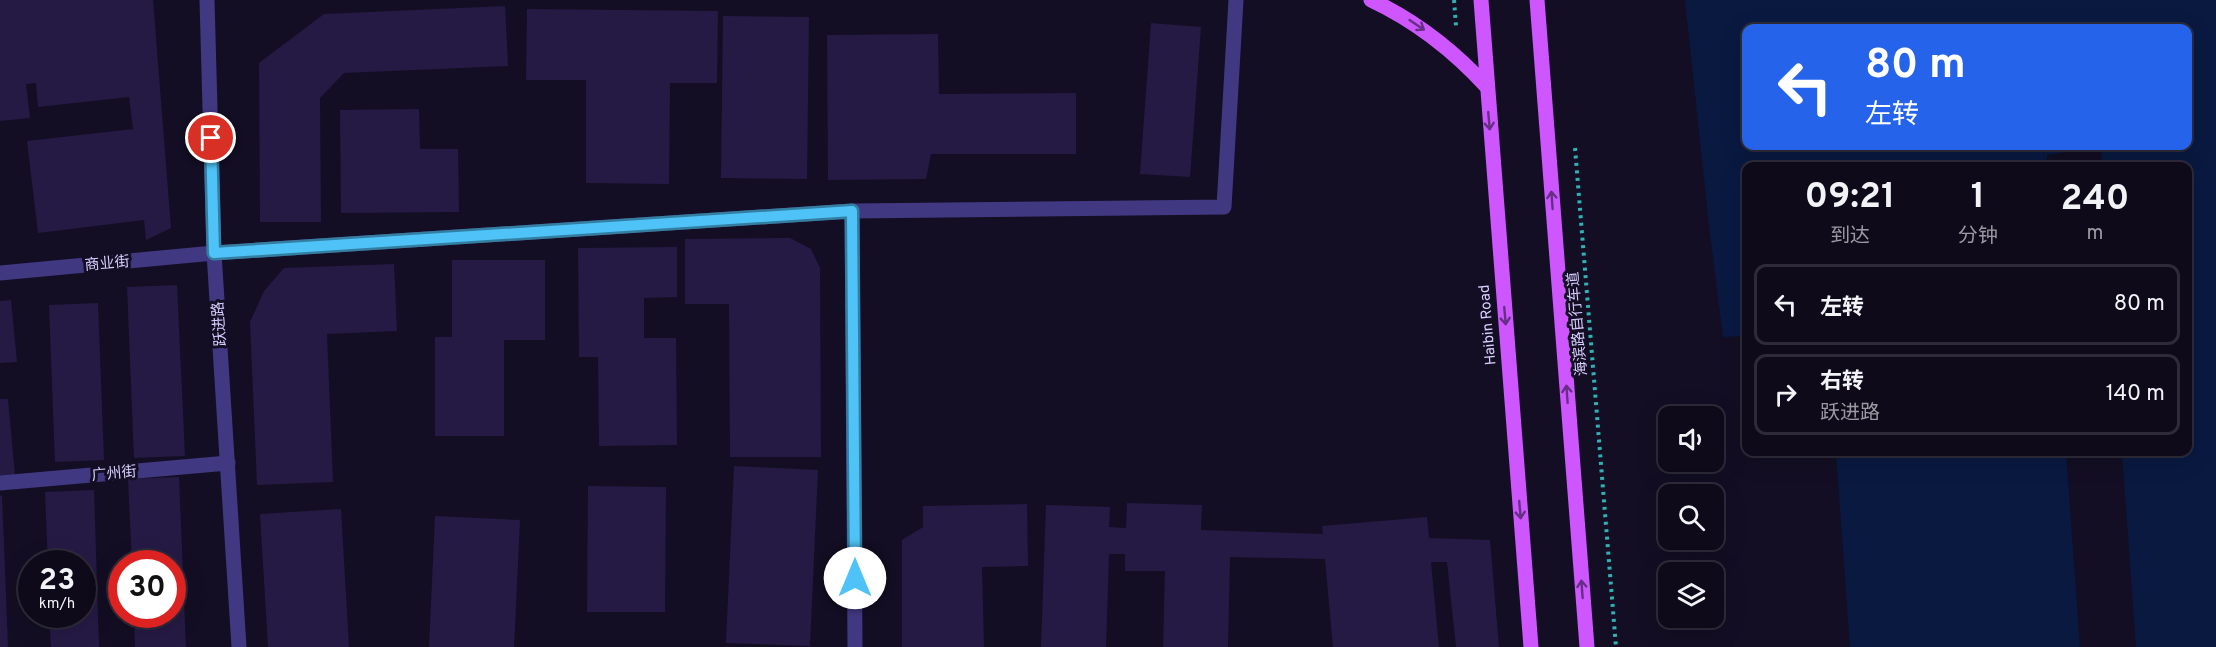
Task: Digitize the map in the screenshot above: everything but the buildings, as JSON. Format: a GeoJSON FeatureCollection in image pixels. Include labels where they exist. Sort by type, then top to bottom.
{"type":"FeatureCollection","features":[{"type":"Feature","properties":{"kind":"main road"},"geometry":{"type":"LineString","coordinates":[[1371,0],[1420,27],[1459,56],[1486,87]]}},
{"type":"Feature","properties":{"kind":"main road","name":"Haibin Road"},"geometry":{"type":"LineString","coordinates":[[1482,0],[1486,87],[1531,647]]}},
{"type":"Feature","properties":{"kind":"main road"},"geometry":{"type":"LineString","coordinates":[[1537,0],[1587,647]]}},
{"type":"Feature","properties":{"kind":"street","name":"跃进路"},"geometry":{"type":"LineString","coordinates":[[207,0],[214,253],[239,647]]}},
{"type":"Feature","properties":{"kind":"street","name":"商业街"},"geometry":{"type":"LineString","coordinates":[[0,273],[214,253],[852,211],[1224,207],[1236,0]]}},
{"type":"Feature","properties":{"kind":"street"},"geometry":{"type":"LineString","coordinates":[[852,211],[855,647]]}},
{"type":"Feature","properties":{"kind":"street","name":"广州街"},"geometry":{"type":"LineString","coordinates":[[0,483],[228,464]]}},
{"type":"Feature","properties":{"kind":"path","name":"海滨路自行车道"},"geometry":{"type":"LineString","coordinates":[[1575,145],[1616,647]]}},
{"type":"Feature","properties":{"kind":"water"},"geometry":{"type":"Polygon","coordinates":[[[1685,0],[2216,0],[2216,647],[1732,647],[1723,337],[1685,0]]]}},
{"type":"Feature","properties":{"kind":"pier"},"geometry":{"type":"Polygon","coordinates":[[[2081,150],[2101,150],[2102,162],[2047,162],[2047,155],[2081,150]]]}},
{"type":"Feature","properties":{"kind":"pier"},"geometry":{"type":"Polygon","coordinates":[[[1742,336],[1742,456],[1836,456],[1850,647],[1732,647],[1723,337],[1742,336]]]}},
{"type":"Feature","properties":{"kind":"pier"},"geometry":{"type":"Polygon","coordinates":[[[2066,456],[2122,456],[2136,647],[2080,647],[2066,456]]]}},
{"type":"Feature","properties":{"kind":"route"},"geometry":{"type":"LineString","coordinates":[[211,138],[214,253],[852,211],[855,578]]}}]}
